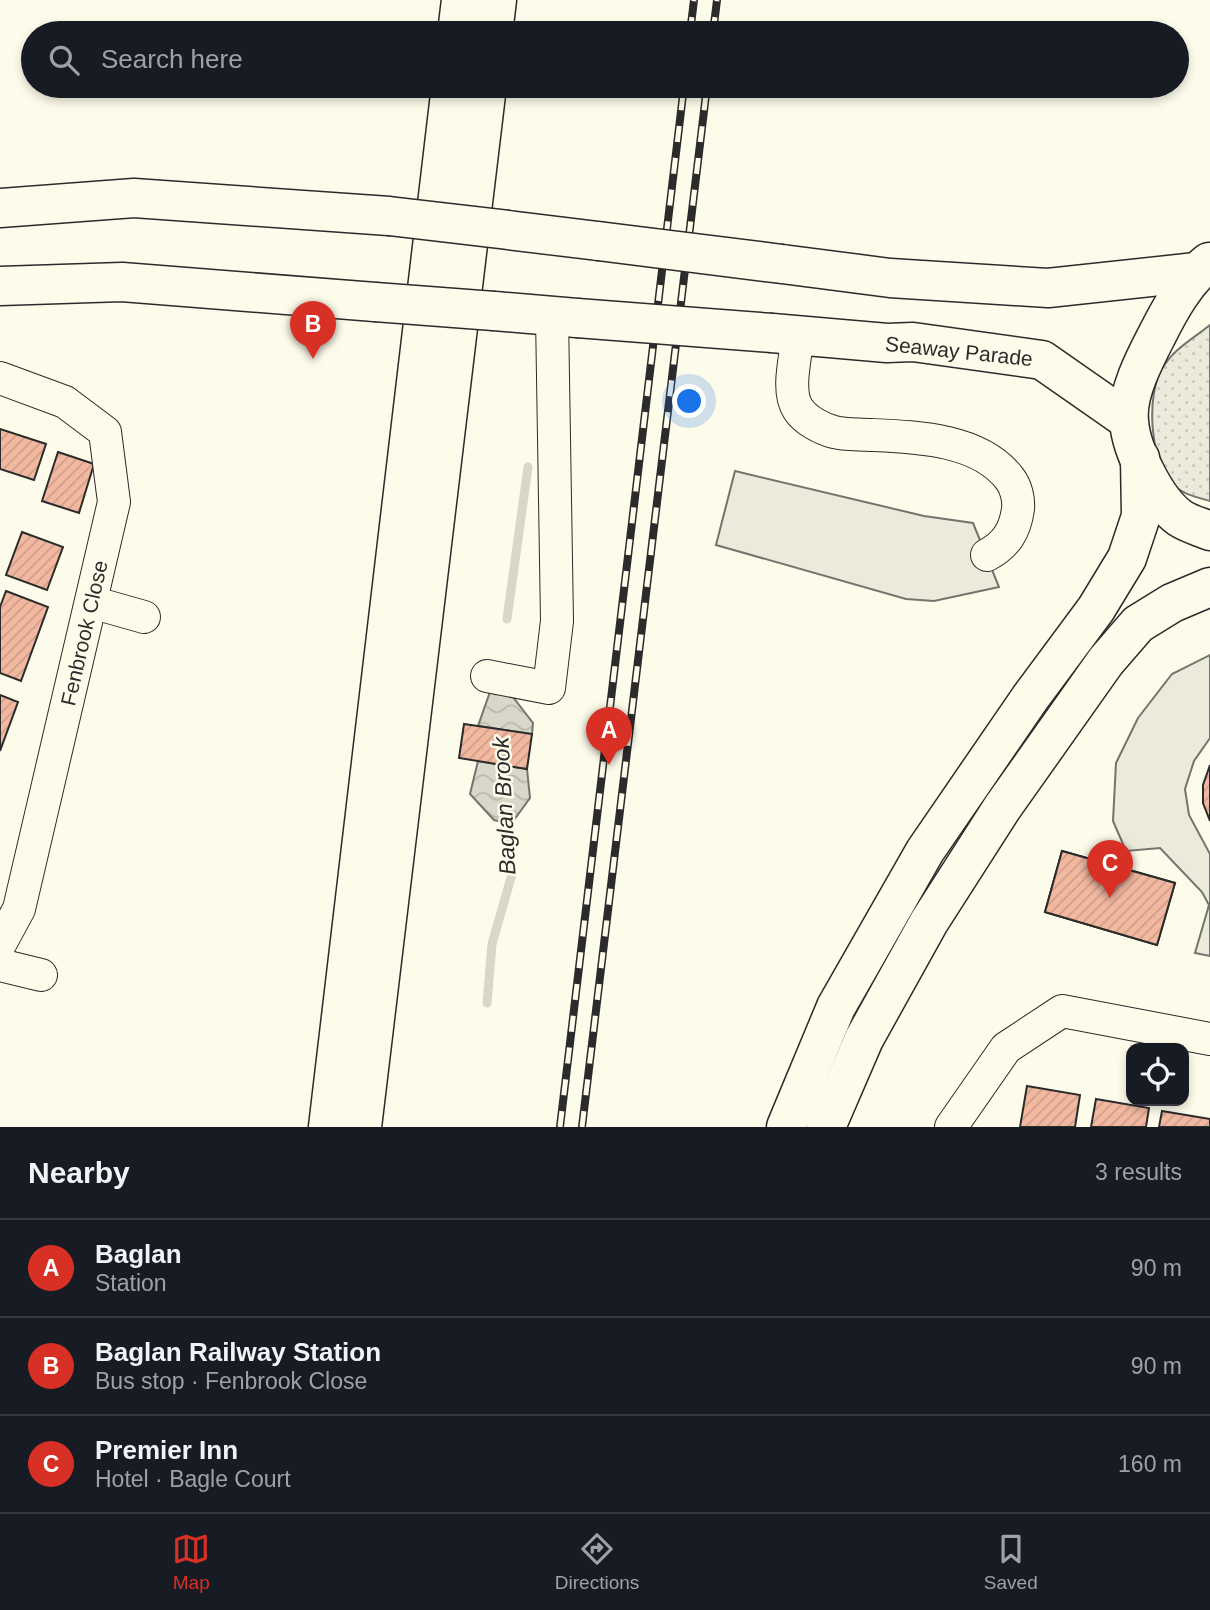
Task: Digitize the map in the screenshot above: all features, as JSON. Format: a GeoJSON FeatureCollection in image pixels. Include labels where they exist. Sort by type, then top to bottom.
{"type":"FeatureCollection","features":[{"type":"Feature","properties":{"kind":"main road"},"geometry":{"type":"LineString","coordinates":[[458,21],[461,0]]}},
{"type":"Feature","properties":{"kind":"main road"},"geometry":{"type":"LineString","coordinates":[[494,21],[497,0]]}},
{"type":"Feature","properties":{"kind":"main road"},"geometry":{"type":"LineString","coordinates":[[328,1127],[450,98]]}},
{"type":"Feature","properties":{"kind":"main road"},"geometry":{"type":"LineString","coordinates":[[362,1127],[486,98]]}},
{"type":"Feature","properties":{"kind":"main road"},"geometry":{"type":"LineString","coordinates":[[0,208],[134,198],[389,216],[890,278],[1048,288],[1203,267]]}},
{"type":"Feature","properties":{"kind":"main road"},"geometry":{"type":"LineString","coordinates":[[1203,267],[1166,316],[1138,375],[1128,420],[1140,458],[1157,494],[1181,518],[1210,531]]}},
{"type":"Feature","properties":{"kind":"main road","name":"Seaway Parade"},"geometry":{"type":"LineString","coordinates":[[0,286],[122,282],[913,342],[1042,360],[1128,420]]}},
{"type":"Feature","properties":{"kind":"main road"},"geometry":{"type":"LineString","coordinates":[[786,1127],[836,1007],[925,851],[1030,698],[1096,609],[1127,558],[1141,516],[1140,458]]}},
{"type":"Feature","properties":{"kind":"main road"},"geometry":{"type":"LineString","coordinates":[[826,1127],[864,1039],[929,922],[1002,808],[1098,672],[1138,624],[1172,603],[1210,587]]}},
{"type":"Feature","properties":{"kind":"street"},"geometry":{"type":"LineString","coordinates":[[486,676],[549,688],[557,621],[564,317]]}},
{"type":"Feature","properties":{"kind":"street"},"geometry":{"type":"LineString","coordinates":[[785,334],[793,395],[798,410],[816,425],[834,433],[943,442],[982,455],[1002,468],[1015,486],[1019,505],[1014,527],[1003,547],[987,555]]}},
{"type":"Feature","properties":{"kind":"street","name":"Fenbrook Close"},"geometry":{"type":"LineString","coordinates":[[0,378],[65,402],[105,432],[114,502],[19,909],[0,944]]}},
{"type":"Feature","properties":{"kind":"street"},"geometry":{"type":"LineString","coordinates":[[91,602],[144,617]]}},
{"type":"Feature","properties":{"kind":"street"},"geometry":{"type":"LineString","coordinates":[[0,965],[41,975]]}},
{"type":"Feature","properties":{"kind":"street"},"geometry":{"type":"LineString","coordinates":[[951,1127],[1006,1048],[1062,1011],[1210,1039]]}},
{"type":"Feature","properties":{"kind":"shaded area"},"geometry":{"type":"Polygon","coordinates":[[[1210,325],[1210,501],[1189,495],[1171,483],[1158,458],[1152,410],[1157,381],[1166,362],[1177,350],[1210,325]]]}},
{"type":"Feature","properties":{"kind":"shaded area"},"geometry":{"type":"Polygon","coordinates":[[[735,471],[924,516],[973,523],[999,587],[934,601],[906,599],[716,545],[735,471]]]}},
{"type":"Feature","properties":{"kind":"shaded area"},"geometry":{"type":"Polygon","coordinates":[[[1210,655],[1210,738],[1194,761],[1185,789],[1189,815],[1210,854],[1210,956],[1195,953],[1209,905],[1202,892],[1160,848],[1126,851],[1113,821],[1116,763],[1138,718],[1172,674],[1210,655]]]}},
{"type":"Feature","properties":{"kind":"water"},"geometry":{"type":"Polygon","coordinates":[[[491,689],[509,692],[533,723],[532,734],[478,726],[491,689]]]}},
{"type":"Feature","properties":{"kind":"water"},"geometry":{"type":"Polygon","coordinates":[[[478,761],[527,769],[530,798],[511,824],[494,820],[470,794],[478,761]]]}},
{"type":"Feature","properties":{"kind":"building"},"geometry":{"type":"Polygon","coordinates":[[[0,429],[46,444],[34,480],[0,469],[0,429]]]}},
{"type":"Feature","properties":{"kind":"building"},"geometry":{"type":"Polygon","coordinates":[[[58,452],[94,464],[79,513],[42,501],[58,452]]]}},
{"type":"Feature","properties":{"kind":"building"},"geometry":{"type":"Polygon","coordinates":[[[22,532],[63,547],[47,590],[6,575],[22,532]]]}},
{"type":"Feature","properties":{"kind":"building"},"geometry":{"type":"Polygon","coordinates":[[[6,591],[48,607],[21,681],[0,673],[0,607],[6,591]]]}},
{"type":"Feature","properties":{"kind":"building"},"geometry":{"type":"Polygon","coordinates":[[[0,695],[18,702],[0,751],[0,695]]]}},
{"type":"Feature","properties":{"kind":"building"},"geometry":{"type":"Polygon","coordinates":[[[464,724],[532,734],[527,769],[459,758],[464,724]]]}},
{"type":"Feature","properties":{"kind":"building"},"geometry":{"type":"Polygon","coordinates":[[[1210,765],[1210,821],[1203,803],[1203,785],[1210,765]]]}},
{"type":"Feature","properties":{"kind":"building"},"geometry":{"type":"Polygon","coordinates":[[[1062,851],[1175,883],[1157,945],[1045,912],[1062,851]]]}},
{"type":"Feature","properties":{"kind":"building"},"geometry":{"type":"Polygon","coordinates":[[[1062,851],[1175,883],[1157,945],[1045,912],[1062,851]]]}},
{"type":"Feature","properties":{"kind":"building"},"geometry":{"type":"Polygon","coordinates":[[[1027,1086],[1080,1095],[1075,1127],[1020,1127],[1027,1086]]]}},
{"type":"Feature","properties":{"kind":"building"},"geometry":{"type":"Polygon","coordinates":[[[1096,1099],[1149,1108],[1146,1127],[1091,1127],[1096,1099]]]}},
{"type":"Feature","properties":{"kind":"building"},"geometry":{"type":"Polygon","coordinates":[[[1162,1111],[1210,1119],[1210,1127],[1159,1127],[1162,1111]]]}},
{"type":"Feature","properties":{"kind":"waterway","name":"Baglan Brook"},"geometry":{"type":"LineString","coordinates":[[507,619],[528,467]]}},
{"type":"Feature","properties":{"kind":"waterway","name":"Baglan Brook"},"geometry":{"type":"LineString","coordinates":[[487,1003],[492,944],[512,874],[503,812]]}},
{"type":"Feature","properties":{"kind":"railway"},"geometry":{"type":"LineString","coordinates":[[691,21],[694,0]]}},
{"type":"Feature","properties":{"kind":"railway"},"geometry":{"type":"LineString","coordinates":[[714,21],[717,0]]}},
{"type":"Feature","properties":{"kind":"railway"},"geometry":{"type":"LineString","coordinates":[[560,1127],[683,98]]}},
{"type":"Feature","properties":{"kind":"railway"},"geometry":{"type":"LineString","coordinates":[[582,1127],[706,98]]}},
{"type":"Feature","properties":{"kind":"place","name":"Baglan Railway Station"},"geometry":{"type":"Point","coordinates":[313,359]}},
{"type":"Feature","properties":{"kind":"place","name":"Baglan"},"geometry":{"type":"Point","coordinates":[609,765]}},
{"type":"Feature","properties":{"kind":"place","name":"Premier Inn"},"geometry":{"type":"Point","coordinates":[1110,898]}}]}
